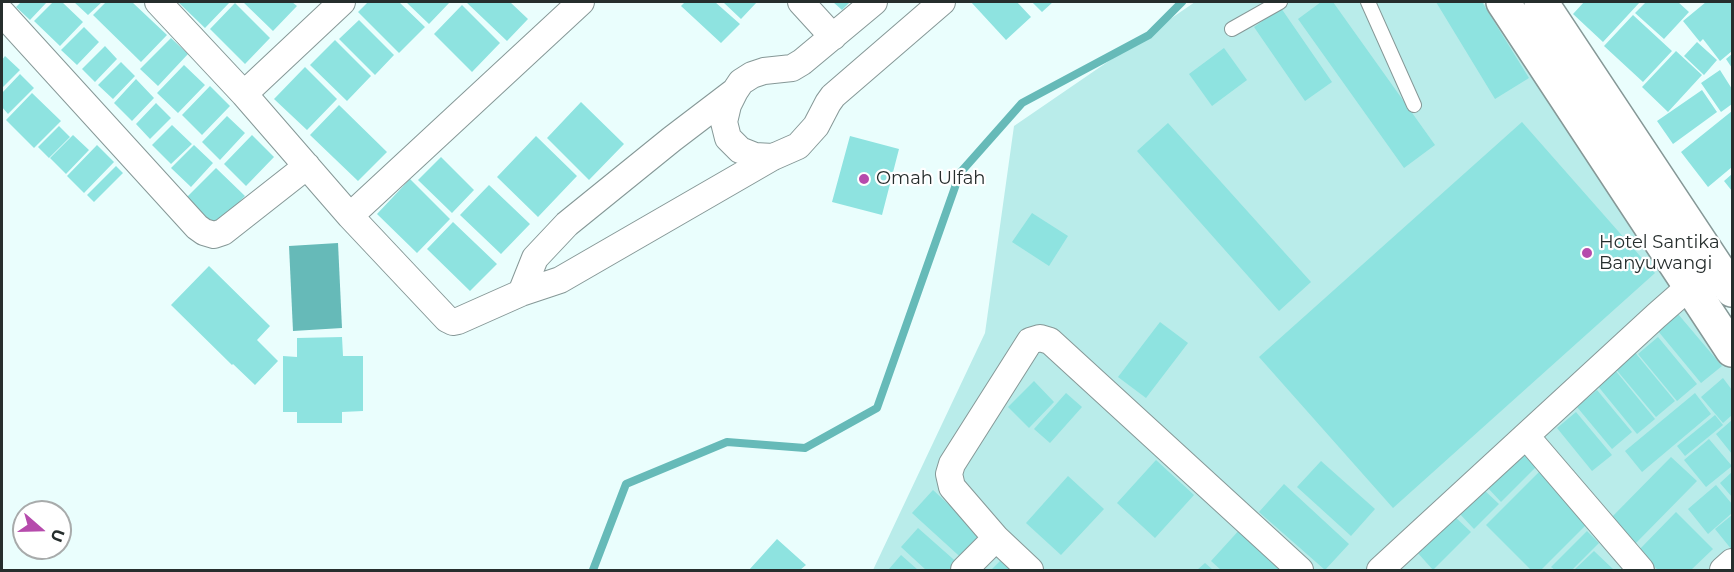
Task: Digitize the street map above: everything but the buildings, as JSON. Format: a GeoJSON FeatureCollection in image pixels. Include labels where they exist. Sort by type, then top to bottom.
{"type":"FeatureCollection","features":[{"type":"Feature","properties":{"kind":"highway"},"geometry":{"type":"LineString","coordinates":[[1503,2],[1732,350]]}},
{"type":"Feature","properties":{"kind":"highway"},"geometry":{"type":"LineString","coordinates":[[1541,2],[1732,290]]}},
{"type":"Feature","properties":{"kind":"street"},"geometry":{"type":"LineString","coordinates":[[158,2],[244,94],[350,216],[447,319],[458,321],[521,293],[560,280],[773,158],[798,146],[816,126],[833,96],[942,2]]}},
{"type":"Feature","properties":{"kind":"street"},"geometry":{"type":"LineString","coordinates":[[244,94],[342,2]]}},
{"type":"Feature","properties":{"kind":"street"},"geometry":{"type":"LineString","coordinates":[[350,216],[581,2]]}},
{"type":"Feature","properties":{"kind":"street"},"geometry":{"type":"LineString","coordinates":[[801,2],[833,37]]}},
{"type":"Feature","properties":{"kind":"street"},"geometry":{"type":"LineString","coordinates":[[773,158],[755,156],[740,150],[728,138],[724,122],[728,105],[735,91],[741,82],[752,75],[764,71],[792,68],[802,62],[874,2]]}},
{"type":"Feature","properties":{"kind":"street"},"geometry":{"type":"LineString","coordinates":[[2,13],[196,227],[204,232],[214,235],[223,232],[307,166]]}},
{"type":"Feature","properties":{"kind":"street"},"geometry":{"type":"LineString","coordinates":[[521,293],[536,258],[567,224],[735,91]]}},
{"type":"Feature","properties":{"kind":"street"},"geometry":{"type":"LineString","coordinates":[[1380,570],[1689,287]]}},
{"type":"Feature","properties":{"kind":"street"},"geometry":{"type":"LineString","coordinates":[[1030,570],[996,538],[952,487],[949,474],[952,464],[1030,341],[1043,338],[1050,341],[1300,570]]}},
{"type":"Feature","properties":{"kind":"street"},"geometry":{"type":"LineString","coordinates":[[1526,436],[1641,570]]}},
{"type":"Feature","properties":{"kind":"street"},"geometry":{"type":"LineString","coordinates":[[964,570],[996,538]]}},
{"type":"Feature","properties":{"kind":"street"},"geometry":{"type":"LineString","coordinates":[[1723,570],[1732,562]]}},
{"type":"Feature","properties":{"kind":"lane"},"geometry":{"type":"LineString","coordinates":[[1232,29],[1280,2]]}},
{"type":"Feature","properties":{"kind":"lane"},"geometry":{"type":"LineString","coordinates":[[1368,2],[1414,105]]}},
{"type":"Feature","properties":{"kind":"shaded area"},"geometry":{"type":"Polygon","coordinates":[[[1195,2],[1483,2],[1732,341],[1732,570],[873,570],[985,333],[1014,126],[1195,2]]]}},
{"type":"Feature","properties":{"kind":"shaded area"},"geometry":{"type":"Polygon","coordinates":[[[338,243],[342,328],[293,331],[289,246],[338,243]]]}},
{"type":"Feature","properties":{"kind":"waterway"},"geometry":{"type":"LineString","coordinates":[[593,570],[626,484],[727,442],[805,448],[877,408],[960,173],[1022,103],[1149,35],[1182,2]]}},
{"type":"Feature","properties":{"kind":"place","name":"Omah Ulfah"},"geometry":{"type":"Point","coordinates":[864,179]}},
{"type":"Feature","properties":{"kind":"place","name":"Hotel Santika Banyuwangi"},"geometry":{"type":"Point","coordinates":[1587,253]}}]}
